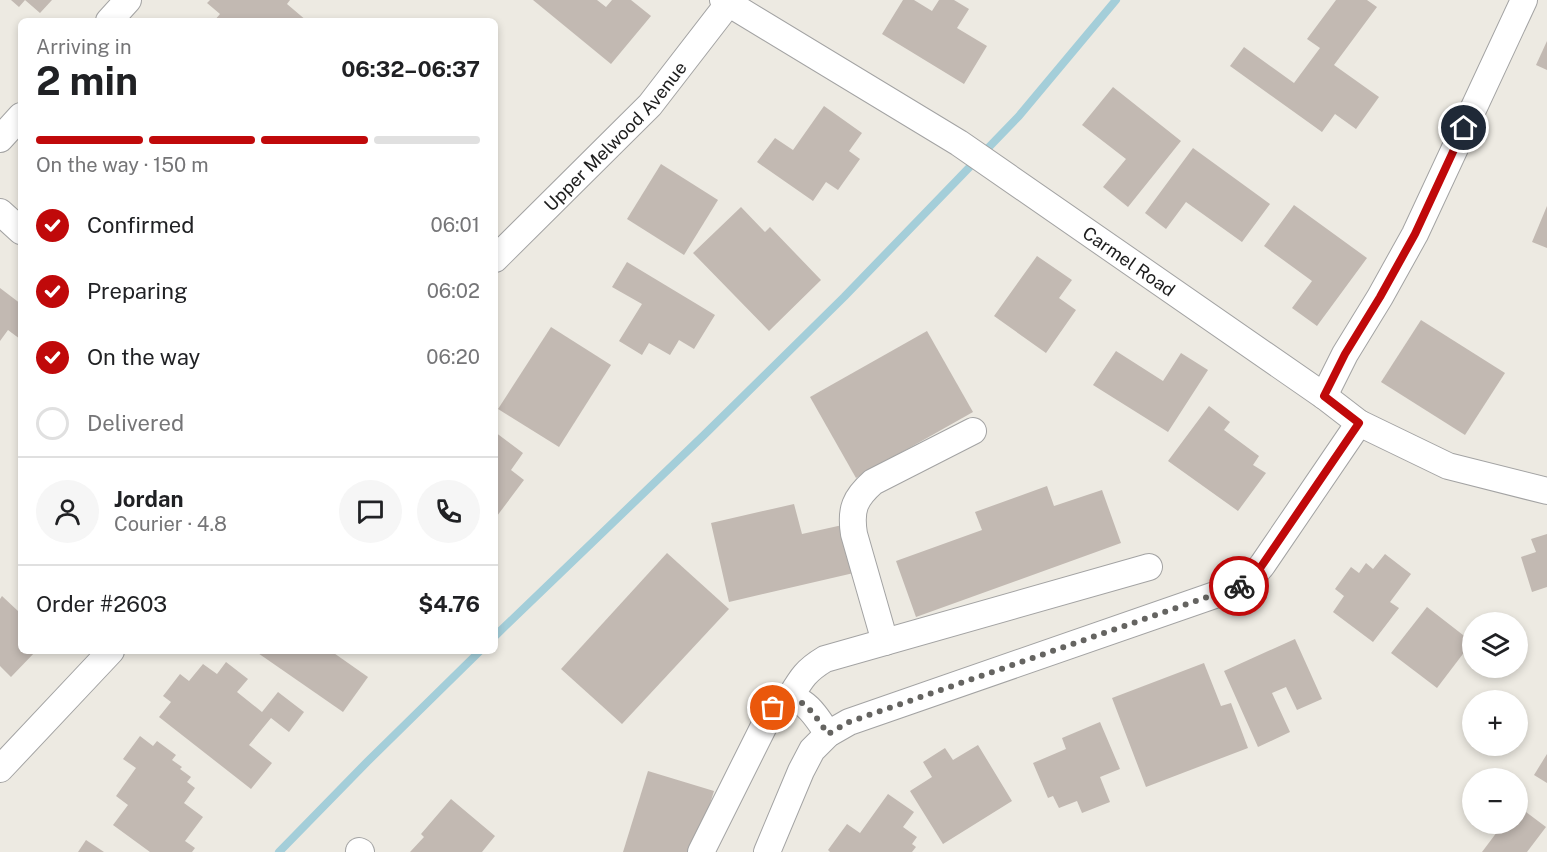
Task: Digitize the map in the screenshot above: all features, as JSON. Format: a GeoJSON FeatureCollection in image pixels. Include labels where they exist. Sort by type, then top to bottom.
{"type":"FeatureCollection","features":[{"type":"Feature","properties":{"kind":"street"},"geometry":{"type":"LineString","coordinates":[[112,18],[128,0]]}},
{"type":"Feature","properties":{"kind":"street"},"geometry":{"type":"LineString","coordinates":[[1324,396],[1345,354],[1415,234],[1524,0]]}},
{"type":"Feature","properties":{"kind":"street","name":"Carmel Road"},"geometry":{"type":"LineString","coordinates":[[725,2],[959,142],[1324,396],[1359,423],[1448,466],[1547,491]]}},
{"type":"Feature","properties":{"kind":"street","name":"Upper Melwood Avenue"},"geometry":{"type":"LineString","coordinates":[[498,256],[650,105],[725,2]]}},
{"type":"Feature","properties":{"kind":"street"},"geometry":{"type":"LineString","coordinates":[[0,139],[18,119]]}},
{"type":"Feature","properties":{"kind":"street"},"geometry":{"type":"LineString","coordinates":[[0,212],[18,228]]}},
{"type":"Feature","properties":{"kind":"street"},"geometry":{"type":"LineString","coordinates":[[767,852],[812,750],[828,734],[849,722],[1247,582],[1256,574],[1359,423]]}},
{"type":"Feature","properties":{"kind":"street"},"geometry":{"type":"LineString","coordinates":[[885,642],[854,534],[852,519],[855,505],[862,492],[873,482],[973,430]]}},
{"type":"Feature","properties":{"kind":"street"},"geometry":{"type":"LineString","coordinates":[[789,699],[802,677],[825,659],[1149,567]]}},
{"type":"Feature","properties":{"kind":"street"},"geometry":{"type":"LineString","coordinates":[[0,769],[108,654]]}},
{"type":"Feature","properties":{"kind":"street"},"geometry":{"type":"LineString","coordinates":[[701,852],[773,708],[789,699],[800,701],[807,705],[828,734]]}},
{"type":"Feature","properties":{"kind":"building"},"geometry":{"type":"Polygon","coordinates":[[[11,0],[25,0],[19,7],[11,0]]]}},
{"type":"Feature","properties":{"kind":"building"},"geometry":{"type":"Polygon","coordinates":[[[25,0],[52,0],[40,13],[25,0]]]}},
{"type":"Feature","properties":{"kind":"building"},"geometry":{"type":"Polygon","coordinates":[[[210,0],[290,0],[287,4],[303,18],[217,18],[220,14],[207,3],[210,0]]]}},
{"type":"Feature","properties":{"kind":"building"},"geometry":{"type":"Polygon","coordinates":[[[533,0],[597,0],[606,7],[612,0],[631,0],[651,16],[611,64],[533,0]]]}},
{"type":"Feature","properties":{"kind":"building"},"geometry":{"type":"Polygon","coordinates":[[[903,0],[914,0],[932,11],[939,0],[954,0],[969,9],[957,28],[987,46],[964,84],[882,34],[903,0]]]}},
{"type":"Feature","properties":{"kind":"building"},"geometry":{"type":"Polygon","coordinates":[[[1336,0],[1367,0],[1377,7],[1334,65],[1379,97],[1356,129],[1335,114],[1322,132],[1230,66],[1244,47],[1294,83],[1320,48],[1307,39],[1336,0]]]}},
{"type":"Feature","properties":{"kind":"building"},"geometry":{"type":"Polygon","coordinates":[[[1547,41],[1547,70],[1536,65],[1547,41]]]}},
{"type":"Feature","properties":{"kind":"building"},"geometry":{"type":"Polygon","coordinates":[[[1113,87],[1181,141],[1128,207],[1103,187],[1126,159],[1082,125],[1113,87]]]}},
{"type":"Feature","properties":{"kind":"building"},"geometry":{"type":"Polygon","coordinates":[[[824,106],[862,133],[849,151],[860,159],[838,190],[826,182],[813,201],[757,162],[775,138],[793,150],[824,106]]]}},
{"type":"Feature","properties":{"kind":"building"},"geometry":{"type":"Polygon","coordinates":[[[1193,148],[1270,204],[1242,242],[1186,202],[1166,229],[1145,213],[1193,148]]]}},
{"type":"Feature","properties":{"kind":"building"},"geometry":{"type":"Polygon","coordinates":[[[661,164],[718,200],[684,255],[627,219],[661,164]]]}},
{"type":"Feature","properties":{"kind":"building"},"geometry":{"type":"Polygon","coordinates":[[[1294,205],[1367,258],[1317,326],[1292,308],[1312,281],[1264,246],[1294,205]]]}},
{"type":"Feature","properties":{"kind":"building"},"geometry":{"type":"Polygon","coordinates":[[[1547,206],[1547,248],[1532,242],[1547,206]]]}},
{"type":"Feature","properties":{"kind":"building"},"geometry":{"type":"Polygon","coordinates":[[[741,207],[765,232],[770,227],[821,280],[769,331],[693,253],[741,207]]]}},
{"type":"Feature","properties":{"kind":"building"},"geometry":{"type":"Polygon","coordinates":[[[1037,256],[1072,280],[1059,298],[1076,310],[1046,353],[994,316],[1037,256]]]}},
{"type":"Feature","properties":{"kind":"building"},"geometry":{"type":"Polygon","coordinates":[[[627,262],[715,315],[694,349],[679,340],[670,355],[649,343],[642,355],[619,341],[642,304],[612,287],[627,262]]]}},
{"type":"Feature","properties":{"kind":"building"},"geometry":{"type":"Polygon","coordinates":[[[0,288],[18,302],[18,338],[8,330],[0,341],[0,288]]]}},
{"type":"Feature","properties":{"kind":"building"},"geometry":{"type":"Polygon","coordinates":[[[1421,320],[1505,373],[1465,435],[1381,382],[1421,320]]]}},
{"type":"Feature","properties":{"kind":"building"},"geometry":{"type":"Polygon","coordinates":[[[551,327],[611,365],[559,447],[498,409],[551,327]]]}},
{"type":"Feature","properties":{"kind":"building"},"geometry":{"type":"Polygon","coordinates":[[[927,331],[973,412],[856,478],[810,397],[927,331]]]}},
{"type":"Feature","properties":{"kind":"building"},"geometry":{"type":"Polygon","coordinates":[[[1116,351],[1163,381],[1181,353],[1208,370],[1168,432],[1093,385],[1116,351]]]}},
{"type":"Feature","properties":{"kind":"building"},"geometry":{"type":"Polygon","coordinates":[[[1209,406],[1230,422],[1224,430],[1259,456],[1253,465],[1266,473],[1238,511],[1168,461],[1209,406]]]}},
{"type":"Feature","properties":{"kind":"building"},"geometry":{"type":"Polygon","coordinates":[[[498,434],[523,453],[511,470],[524,480],[498,515],[498,434]]]}},
{"type":"Feature","properties":{"kind":"building"},"geometry":{"type":"Polygon","coordinates":[[[1047,486],[1054,506],[1102,490],[1121,543],[916,617],[896,561],[982,530],[975,512],[1047,486]]]}},
{"type":"Feature","properties":{"kind":"building"},"geometry":{"type":"Polygon","coordinates":[[[794,504],[802,534],[847,524],[858,572],[729,602],[711,523],[794,504]]]}},
{"type":"Feature","properties":{"kind":"building"},"geometry":{"type":"Polygon","coordinates":[[[1547,534],[1547,587],[1532,592],[1521,557],[1536,552],[1531,539],[1547,534]]]}},
{"type":"Feature","properties":{"kind":"building"},"geometry":{"type":"Polygon","coordinates":[[[667,553],[729,609],[622,724],[561,669],[667,553]]]}},
{"type":"Feature","properties":{"kind":"building"},"geometry":{"type":"Polygon","coordinates":[[[1385,554],[1411,574],[1390,602],[1399,608],[1373,642],[1333,612],[1344,596],[1335,589],[1351,567],[1359,573],[1366,563],[1373,569],[1385,554]]]}},
{"type":"Feature","properties":{"kind":"building"},"geometry":{"type":"Polygon","coordinates":[[[2,596],[18,611],[18,654],[33,654],[11,677],[0,666],[0,599],[2,596]]]}},
{"type":"Feature","properties":{"kind":"building"},"geometry":{"type":"Polygon","coordinates":[[[1427,607],[1462,634],[1462,655],[1437,688],[1391,653],[1427,607]]]}},
{"type":"Feature","properties":{"kind":"building"},"geometry":{"type":"Polygon","coordinates":[[[1295,639],[1322,699],[1297,710],[1286,687],[1272,693],[1290,732],[1258,747],[1224,671],[1295,639]]]}},
{"type":"Feature","properties":{"kind":"building"},"geometry":{"type":"Polygon","coordinates":[[[259,654],[335,654],[368,677],[343,712],[259,654]]]}},
{"type":"Feature","properties":{"kind":"building"},"geometry":{"type":"Polygon","coordinates":[[[226,662],[248,679],[237,692],[262,712],[278,692],[304,712],[289,732],[271,718],[249,745],[272,763],[251,789],[159,717],[171,702],[163,696],[180,674],[189,681],[203,664],[217,674],[226,662]]]}},
{"type":"Feature","properties":{"kind":"building"},"geometry":{"type":"Polygon","coordinates":[[[1204,663],[1221,706],[1231,703],[1248,748],[1146,787],[1112,698],[1204,663]]]}},
{"type":"Feature","properties":{"kind":"building"},"geometry":{"type":"Polygon","coordinates":[[[1100,722],[1120,769],[1100,777],[1110,802],[1082,813],[1077,801],[1059,808],[1053,796],[1048,798],[1033,763],[1066,749],[1062,738],[1100,722]]]}},
{"type":"Feature","properties":{"kind":"building"},"geometry":{"type":"Polygon","coordinates":[[[140,736],[153,746],[157,741],[176,755],[172,760],[191,777],[187,782],[195,788],[184,803],[203,817],[185,841],[195,848],[192,852],[150,852],[113,825],[128,805],[116,796],[136,768],[123,759],[140,736]]]}},
{"type":"Feature","properties":{"kind":"building"},"geometry":{"type":"Polygon","coordinates":[[[978,745],[1012,801],[943,844],[910,791],[932,777],[923,762],[945,748],[953,760],[978,745]]]}},
{"type":"Feature","properties":{"kind":"building"},"geometry":{"type":"Polygon","coordinates":[[[1547,754],[1547,783],[1534,775],[1547,754]]]}},
{"type":"Feature","properties":{"kind":"building"},"geometry":{"type":"Polygon","coordinates":[[[648,771],[714,791],[695,852],[623,852],[648,771]]]}},
{"type":"Feature","properties":{"kind":"building"},"geometry":{"type":"Polygon","coordinates":[[[888,794],[914,812],[903,827],[917,837],[912,844],[916,847],[912,852],[830,852],[828,850],[847,824],[860,833],[888,794]]]}},
{"type":"Feature","properties":{"kind":"building"},"geometry":{"type":"Polygon","coordinates":[[[451,799],[495,836],[482,852],[410,852],[424,837],[421,834],[451,799]]]}},
{"type":"Feature","properties":{"kind":"building"},"geometry":{"type":"Polygon","coordinates":[[[1528,814],[1546,827],[1527,852],[1482,852],[1496,834],[1528,834],[1528,814]]]}},
{"type":"Feature","properties":{"kind":"building"},"geometry":{"type":"Polygon","coordinates":[[[86,840],[104,852],[78,852],[86,840]]]}},
{"type":"Feature","properties":{"kind":"waterway"},"geometry":{"type":"LineString","coordinates":[[498,633],[844,297],[1019,116],[1116,0]]}},
{"type":"Feature","properties":{"kind":"waterway"},"geometry":{"type":"LineString","coordinates":[[279,852],[477,654]]}},
{"type":"Feature","properties":{"kind":"way so far"},"geometry":{"type":"LineString","coordinates":[[773,708],[789,699],[800,701],[807,705],[828,734],[849,722],[1239,586]]}},
{"type":"Feature","properties":{"kind":"route"},"geometry":{"type":"LineString","coordinates":[[1239,586],[1256,574],[1359,423],[1324,396],[1345,354],[1415,234],[1464,128]]}}]}
